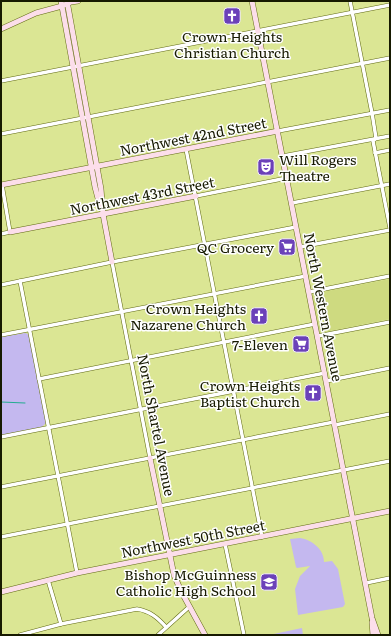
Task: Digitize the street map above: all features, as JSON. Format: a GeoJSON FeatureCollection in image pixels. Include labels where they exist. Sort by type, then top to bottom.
{"type":"FeatureCollection","features":[{"type":"Feature","properties":{"kind":"street"},"geometry":{"type":"LineString","coordinates":[[1,29],[61,4],[78,1]]}},
{"type":"Feature","properties":{"kind":"street","name":"North Western Avenue"},"geometry":{"type":"LineString","coordinates":[[252,1],[366,583],[372,618],[373,635]]}},
{"type":"Feature","properties":{"kind":"street"},"geometry":{"type":"LineString","coordinates":[[300,247],[390,229],[373,141],[376,138],[372,114],[350,1]]}},
{"type":"Feature","properties":{"kind":"street","name":"North Shartel Avenue"},"geometry":{"type":"LineString","coordinates":[[67,2],[101,189],[103,214],[169,555],[175,579],[204,635]]}},
{"type":"Feature","properties":{"kind":"street","name":"North Shartel Avenue"},"geometry":{"type":"LineString","coordinates":[[61,4],[91,168],[96,192],[103,214]]}},
{"type":"Feature","properties":{"kind":"street"},"geometry":{"type":"LineString","coordinates":[[1,81],[390,5]]}},
{"type":"Feature","properties":{"kind":"street"},"geometry":{"type":"LineString","coordinates":[[1,134],[390,58]]}},
{"type":"Feature","properties":{"kind":"street","name":"Northwest 42nd Street"},"geometry":{"type":"LineString","coordinates":[[1,185],[390,110]]}},
{"type":"Feature","properties":{"kind":"street"},"geometry":{"type":"LineString","coordinates":[[283,156],[390,136]]}},
{"type":"Feature","properties":{"kind":"street"},"geometry":{"type":"LineString","coordinates":[[186,149],[262,537]]}},
{"type":"Feature","properties":{"kind":"street"},"geometry":{"type":"LineString","coordinates":[[375,153],[390,150]]}},
{"type":"Feature","properties":{"kind":"street","name":"Northwest 43rd Street"},"geometry":{"type":"LineString","coordinates":[[1,234],[287,178]]}},
{"type":"Feature","properties":{"kind":"street"},"geometry":{"type":"LineString","coordinates":[[292,203],[390,184]]}},
{"type":"Feature","properties":{"kind":"street"},"geometry":{"type":"LineString","coordinates":[[1,185],[10,232]]}},
{"type":"Feature","properties":{"kind":"street"},"geometry":{"type":"LineString","coordinates":[[1,285],[296,227]]}},
{"type":"Feature","properties":{"kind":"street"},"geometry":{"type":"LineString","coordinates":[[1,335],[306,276]]}},
{"type":"Feature","properties":{"kind":"street"},"geometry":{"type":"LineString","coordinates":[[309,292],[390,276]]}},
{"type":"Feature","properties":{"kind":"street"},"geometry":{"type":"LineString","coordinates":[[20,281],[77,573]]}},
{"type":"Feature","properties":{"kind":"street"},"geometry":{"type":"LineString","coordinates":[[318,336],[390,322]]}},
{"type":"Feature","properties":{"kind":"street"},"geometry":{"type":"LineString","coordinates":[[39,379],[315,324]]}},
{"type":"Feature","properties":{"kind":"street"},"geometry":{"type":"LineString","coordinates":[[326,381],[390,368]]}},
{"type":"Feature","properties":{"kind":"street"},"geometry":{"type":"LineString","coordinates":[[1,437],[325,373]]}},
{"type":"Feature","properties":{"kind":"street"},"geometry":{"type":"LineString","coordinates":[[1,487],[243,440],[390,414]]}},
{"type":"Feature","properties":{"kind":"street"},"geometry":{"type":"LineString","coordinates":[[1,537],[390,461]]}},
{"type":"Feature","properties":{"kind":"street","name":"Northwest 50th Street"},"geometry":{"type":"LineString","coordinates":[[1,592],[77,573],[390,511]]}},
{"type":"Feature","properties":{"kind":"street"},"geometry":{"type":"LineString","coordinates":[[225,544],[244,635]]}},
{"type":"Feature","properties":{"kind":"street"},"geometry":{"type":"LineString","coordinates":[[366,583],[390,578]]}},
{"type":"Feature","properties":{"kind":"street"},"geometry":{"type":"LineString","coordinates":[[48,580],[61,624]]}},
{"type":"Feature","properties":{"kind":"street"},"geometry":{"type":"LineString","coordinates":[[158,635],[189,607]]}},
{"type":"Feature","properties":{"kind":"street"},"geometry":{"type":"LineString","coordinates":[[20,635],[36,633],[61,624],[137,609],[151,613],[166,627]]}},
{"type":"Feature","properties":{"kind":"street","name":"North Western Avenue"},"geometry":{"type":"LineString","coordinates":[[372,618],[378,635]]}},
{"type":"Feature","properties":{"kind":"shaded area"},"geometry":{"type":"Polygon","coordinates":[[[390,279],[390,319],[320,333],[312,294],[390,279]]]}},
{"type":"Feature","properties":{"kind":"shaded area"},"geometry":{"type":"Polygon","coordinates":[[[25,333],[29,336],[46,423],[42,427],[1,435],[1,337],[25,333]]]}},
{"type":"Feature","properties":{"kind":"shaded area"},"geometry":{"type":"Polygon","coordinates":[[[300,538],[313,543],[320,549],[324,562],[332,561],[338,569],[345,604],[343,607],[298,615],[295,589],[300,576],[310,566],[296,567],[290,539],[300,538]]]}},
{"type":"Feature","properties":{"kind":"shaded area"},"geometry":{"type":"Polygon","coordinates":[[[302,628],[303,635],[269,635],[302,628]]]}},
{"type":"Feature","properties":{"kind":"waterway"},"geometry":{"type":"LineString","coordinates":[[1,402],[25,403]]}},
{"type":"Feature","properties":{"kind":"place","name":"Crown Heights Christian Church"},"geometry":{"type":"Point","coordinates":[232,16]}},
{"type":"Feature","properties":{"kind":"place","name":"Will Rogers Theatre"},"geometry":{"type":"Point","coordinates":[266,167]}},
{"type":"Feature","properties":{"kind":"place","name":"QC Grocery"},"geometry":{"type":"Point","coordinates":[287,247]}},
{"type":"Feature","properties":{"kind":"place","name":"Crown Heights Nazarene Church"},"geometry":{"type":"Point","coordinates":[259,316]}},
{"type":"Feature","properties":{"kind":"place","name":"7-Eleven"},"geometry":{"type":"Point","coordinates":[301,344]}},
{"type":"Feature","properties":{"kind":"place","name":"Crown Heights Baptist Church"},"geometry":{"type":"Point","coordinates":[313,393]}},
{"type":"Feature","properties":{"kind":"place","name":"Bishop McGuinness Catholic High School"},"geometry":{"type":"Point","coordinates":[269,582]}}]}
